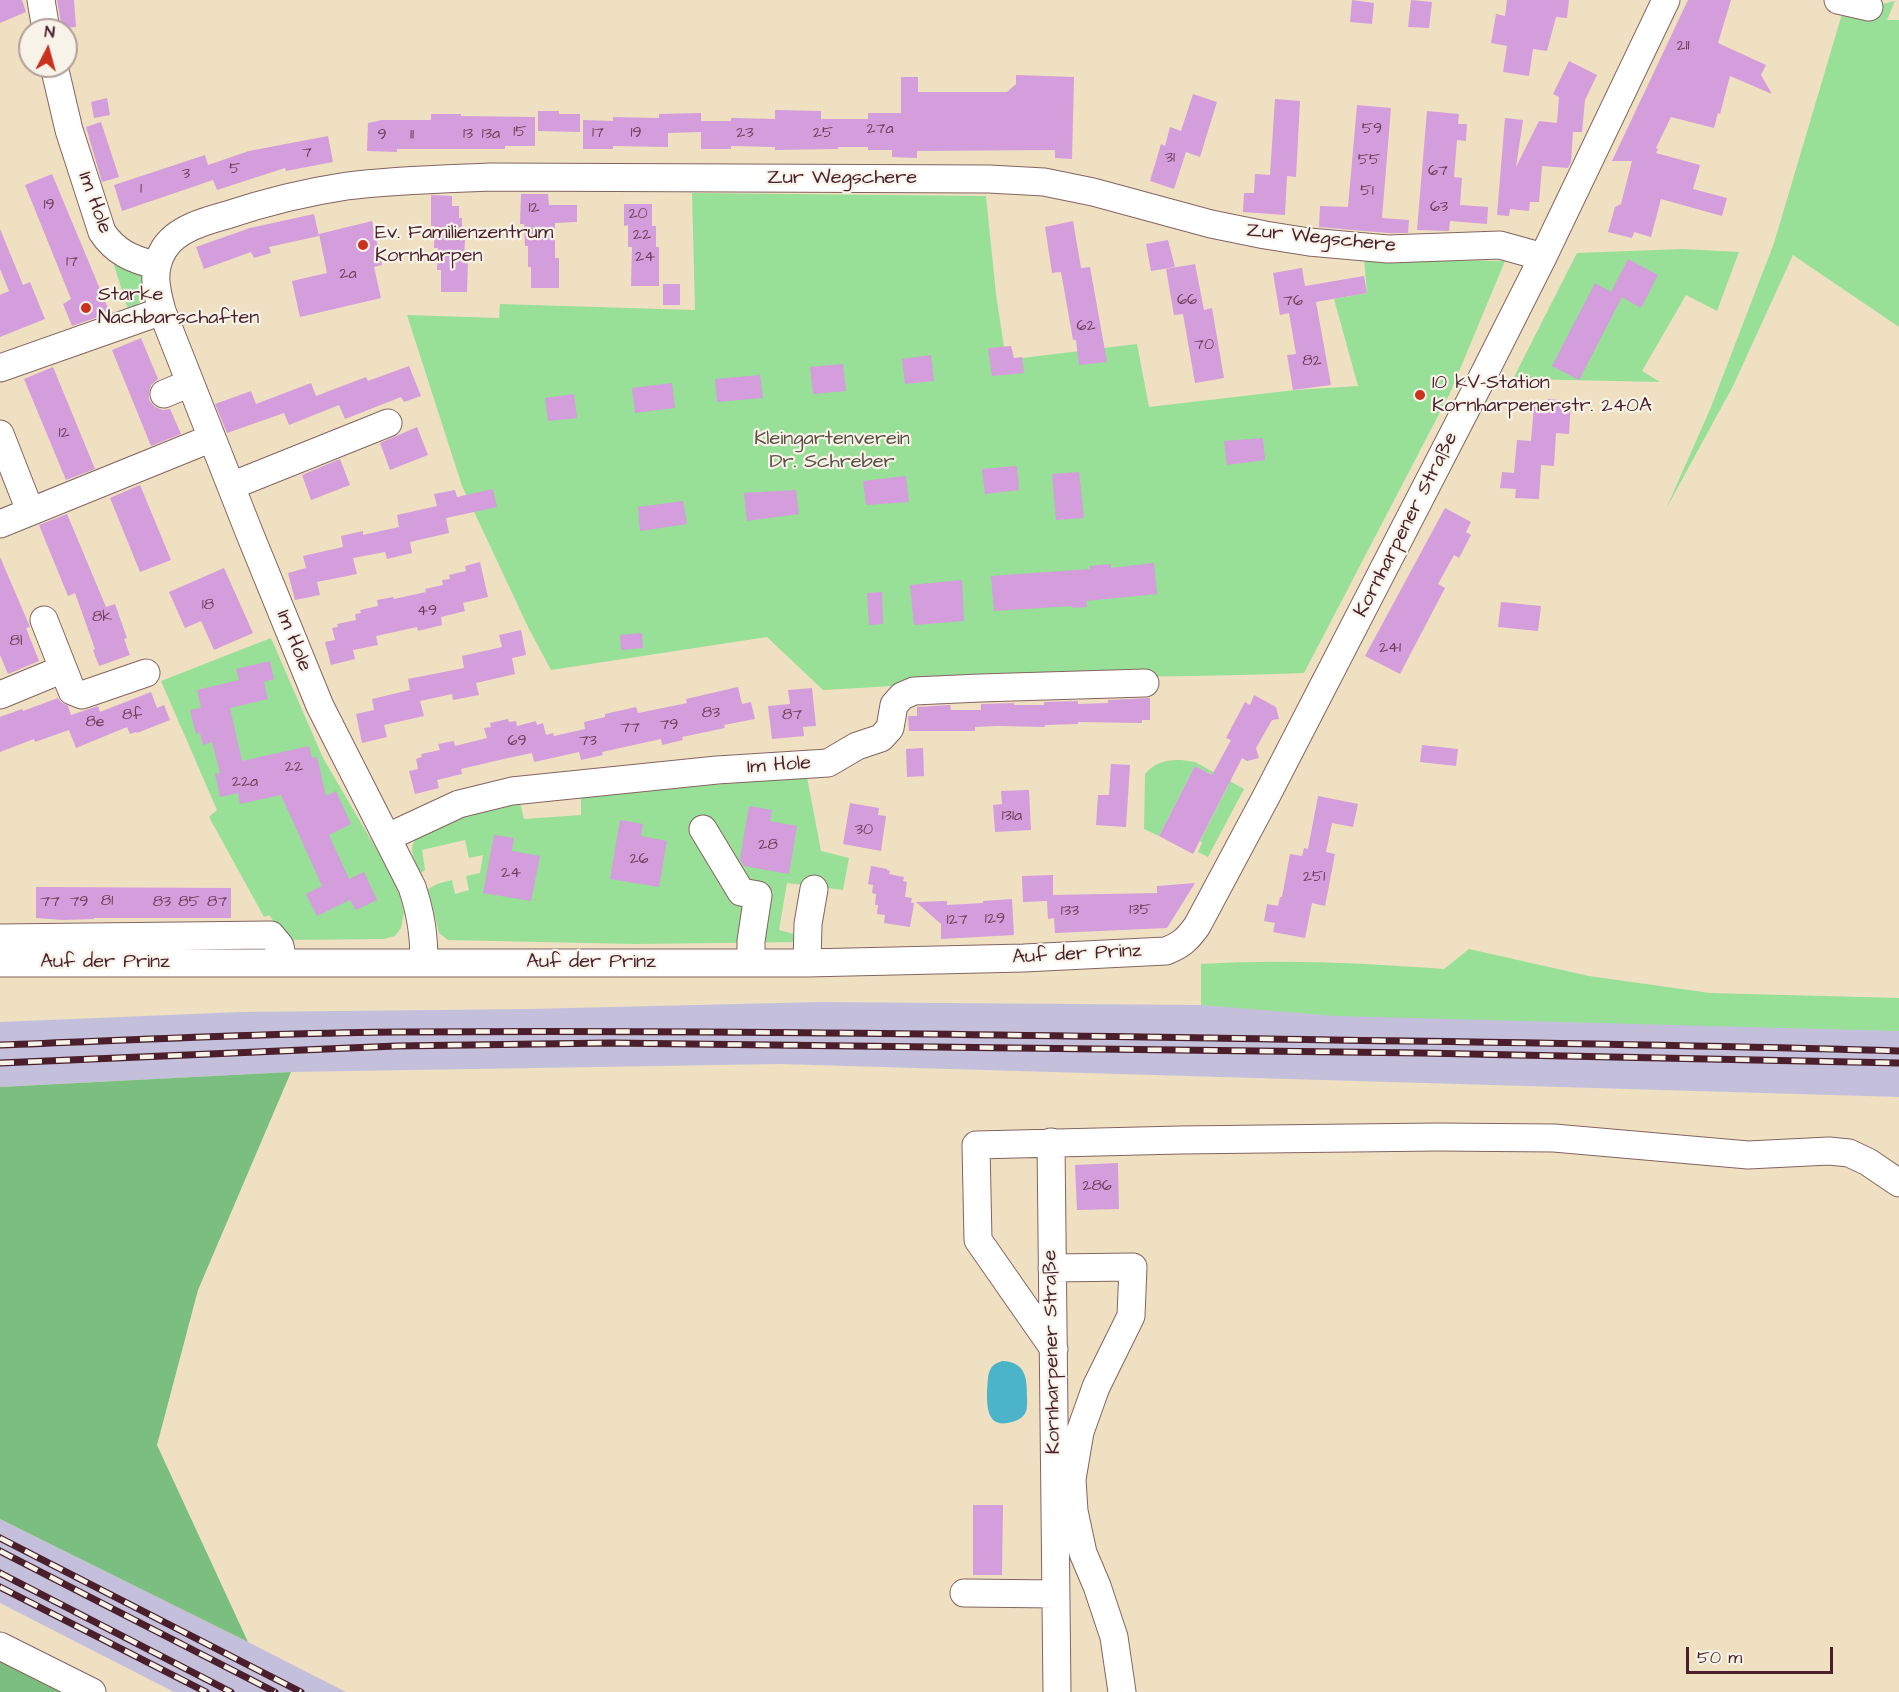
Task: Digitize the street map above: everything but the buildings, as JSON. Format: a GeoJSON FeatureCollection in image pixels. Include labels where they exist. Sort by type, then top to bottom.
{"type":"FeatureCollection","features":[{"type":"Feature","properties":{"kind":"street"},"geometry":{"type":"LineString","coordinates":[[40,0],[44,18]]}},
{"type":"Feature","properties":{"kind":"street","name":"Kornharpener Straße"},"geometry":{"type":"LineString","coordinates":[[1181,945],[1197,926],[1268,795],[1543,257],[1666,0]]}},
{"type":"Feature","properties":{"kind":"street"},"geometry":{"type":"LineString","coordinates":[[1838,0],[1869,7]]}},
{"type":"Feature","properties":{"kind":"street","name":"Im Hole"},"geometry":{"type":"LineString","coordinates":[[57,78],[69,130],[102,232],[108,242],[136,261],[156,265],[155,285],[162,311],[320,706],[412,887],[424,931],[424,963]]}},
{"type":"Feature","properties":{"kind":"street","name":"Zur Wegschere"},"geometry":{"type":"LineString","coordinates":[[156,265],[164,247],[175,236],[202,222],[247,208],[348,186],[489,177],[989,179],[1044,182],[1093,192],[1211,224],[1309,242],[1388,249],[1500,245],[1543,257]]}},
{"type":"Feature","properties":{"kind":"street"},"geometry":{"type":"LineString","coordinates":[[0,368],[162,311]]}},
{"type":"Feature","properties":{"kind":"street"},"geometry":{"type":"LineString","coordinates":[[164,394],[190,383]]}},
{"type":"Feature","properties":{"kind":"street"},"geometry":{"type":"LineString","coordinates":[[231,486],[388,423]]}},
{"type":"Feature","properties":{"kind":"street"},"geometry":{"type":"LineString","coordinates":[[0,434],[27,503]]}},
{"type":"Feature","properties":{"kind":"street"},"geometry":{"type":"LineString","coordinates":[[0,524],[212,438]]}},
{"type":"Feature","properties":{"kind":"street"},"geometry":{"type":"LineString","coordinates":[[44,620],[72,691],[82,695],[147,673]]}},
{"type":"Feature","properties":{"kind":"street"},"geometry":{"type":"LineString","coordinates":[[0,695],[63,669]]}},
{"type":"Feature","properties":{"kind":"street","name":"Im Hole"},"geometry":{"type":"LineString","coordinates":[[388,837],[459,804],[512,791],[717,770],[828,763],[857,746],[881,738],[890,728],[894,705],[902,696],[914,691],[1145,683]]}},
{"type":"Feature","properties":{"kind":"street"},"geometry":{"type":"LineString","coordinates":[[704,829],[741,892],[758,895],[751,941],[751,963]]}},
{"type":"Feature","properties":{"kind":"street"},"geometry":{"type":"LineString","coordinates":[[807,963],[808,924],[814,889]]}},
{"type":"Feature","properties":{"kind":"street"},"geometry":{"type":"LineString","coordinates":[[0,938],[271,934],[280,946],[283,963]]}},
{"type":"Feature","properties":{"kind":"street","name":"Auf der Prinz"},"geometry":{"type":"LineString","coordinates":[[0,963],[807,963],[1024,958],[1166,951],[1181,945]]}},
{"type":"Feature","properties":{"kind":"street"},"geometry":{"type":"LineString","coordinates":[[1054,1349],[978,1240],[976,1145],[1180,1140],[1554,1138],[1748,1155],[1829,1151],[1849,1153],[1868,1162],[1899,1183]]}},
{"type":"Feature","properties":{"kind":"street","name":"Kornharpener Straße"},"geometry":{"type":"LineString","coordinates":[[1051,1142],[1057,1692]]}},
{"type":"Feature","properties":{"kind":"street"},"geometry":{"type":"LineString","coordinates":[[1052,1268],[1133,1267],[1131,1316],[1096,1387],[1080,1432],[1072,1479],[1074,1511],[1083,1553],[1114,1637],[1122,1692]]}},
{"type":"Feature","properties":{"kind":"street"},"geometry":{"type":"LineString","coordinates":[[964,1593],[1056,1594]]}},
{"type":"Feature","properties":{"kind":"street"},"geometry":{"type":"LineString","coordinates":[[0,1646],[92,1692]]}},
{"type":"Feature","properties":{"kind":"shaded area"},"geometry":{"type":"Polygon","coordinates":[[[821,1002],[1201,1005],[1899,1027],[1899,1097],[780,1064],[291,1072],[0,1087],[0,1022],[241,1012],[528,1009],[821,1002]]]}},
{"type":"Feature","properties":{"kind":"shaded area"},"geometry":{"type":"Polygon","coordinates":[[[0,1519],[346,1692],[174,1692],[0,1603],[0,1519]]]}},
{"type":"Feature","properties":{"kind":"green space"},"geometry":{"type":"Polygon","coordinates":[[[1895,1],[1887,20],[1899,20],[1899,327],[1793,255],[1733,386],[1666,509],[1711,407],[1774,243],[1842,14],[1895,1]]]}},
{"type":"Feature","properties":{"kind":"green space","name":"Kleingartenverein Dr. Schreber"},"geometry":{"type":"Polygon","coordinates":[[[692,193],[986,196],[996,294],[1006,360],[1137,344],[1149,407],[1295,390],[1358,386],[1334,299],[1367,293],[1364,259],[1505,261],[1450,393],[1304,673],[1004,680],[823,690],[767,637],[551,670],[528,627],[462,486],[407,315],[499,318],[500,304],[695,310],[692,193]]]}},
{"type":"Feature","properties":{"kind":"green space"},"geometry":{"type":"Polygon","coordinates":[[[1683,249],[1739,252],[1717,311],[1686,295],[1642,371],[1660,382],[1514,377],[1577,253],[1683,249]]]}},
{"type":"Feature","properties":{"kind":"green space"},"geometry":{"type":"Polygon","coordinates":[[[111,256],[143,271],[142,299],[129,312],[111,256]]]}},
{"type":"Feature","properties":{"kind":"green space"},"geometry":{"type":"Polygon","coordinates":[[[271,638],[323,758],[391,874],[400,895],[404,913],[401,928],[395,936],[384,939],[288,940],[269,915],[264,917],[209,817],[217,810],[161,681],[271,638]]]}},
{"type":"Feature","properties":{"kind":"green space"},"geometry":{"type":"Polygon","coordinates":[[[1181,760],[1195,762],[1244,789],[1208,857],[1198,852],[1202,843],[1200,841],[1229,784],[1195,766],[1159,836],[1144,829],[1145,774],[1161,762],[1181,760]]]}},
{"type":"Feature","properties":{"kind":"green space"},"geometry":{"type":"Polygon","coordinates":[[[807,777],[821,851],[849,858],[843,890],[787,883],[779,930],[802,936],[801,942],[634,944],[448,940],[439,933],[428,889],[452,880],[455,894],[469,890],[466,876],[480,873],[483,855],[469,858],[465,840],[422,850],[425,870],[421,873],[412,852],[414,842],[423,833],[469,815],[520,803],[524,819],[581,815],[581,796],[807,777]]]}},
{"type":"Feature","properties":{"kind":"green space"},"geometry":{"type":"Polygon","coordinates":[[[1469,949],[1589,976],[1710,993],[1899,998],[1899,1031],[1336,1016],[1201,1005],[1201,964],[1322,962],[1444,969],[1469,949]]]}},
{"type":"Feature","properties":{"kind":"green space"},"geometry":{"type":"Polygon","coordinates":[[[291,1072],[198,1290],[157,1445],[248,1642],[0,1519],[0,1087],[291,1072]]]}},
{"type":"Feature","properties":{"kind":"green space"},"geometry":{"type":"Polygon","coordinates":[[[0,1654],[76,1692],[0,1692],[0,1654]]]}},
{"type":"Feature","properties":{"kind":"water"},"geometry":{"type":"Polygon","coordinates":[[[1002,1361],[1016,1364],[1024,1372],[1027,1390],[1027,1406],[1024,1415],[1015,1421],[1004,1423],[993,1420],[990,1416],[987,1398],[991,1368],[1002,1361]]]}},
{"type":"Feature","properties":{"kind":"railway"},"geometry":{"type":"LineString","coordinates":[[0,1045],[301,1034],[604,1032],[1212,1038],[1899,1051]]}},
{"type":"Feature","properties":{"kind":"railway"},"geometry":{"type":"LineString","coordinates":[[0,1063],[396,1046],[610,1043],[1421,1053],[1899,1063]]}},
{"type":"Feature","properties":{"kind":"railway"},"geometry":{"type":"LineString","coordinates":[[0,1538],[301,1692]]}},
{"type":"Feature","properties":{"kind":"railway"},"geometry":{"type":"LineString","coordinates":[[0,1551],[275,1692]]}},
{"type":"Feature","properties":{"kind":"railway"},"geometry":{"type":"LineString","coordinates":[[0,1573],[231,1692]]}},
{"type":"Feature","properties":{"kind":"railway"},"geometry":{"type":"LineString","coordinates":[[0,1587],[206,1692]]}},
{"type":"Feature","properties":{"kind":"place","name":"Ev. Familienzentrum Kornharpen"},"geometry":{"type":"Point","coordinates":[363,245]}},
{"type":"Feature","properties":{"kind":"place","name":"Starke Nachbarschaften"},"geometry":{"type":"Point","coordinates":[86,308]}},
{"type":"Feature","properties":{"kind":"place","name":"10 kV-Station Kornharpenerstr. 240A"},"geometry":{"type":"Point","coordinates":[1420,395]}}]}
